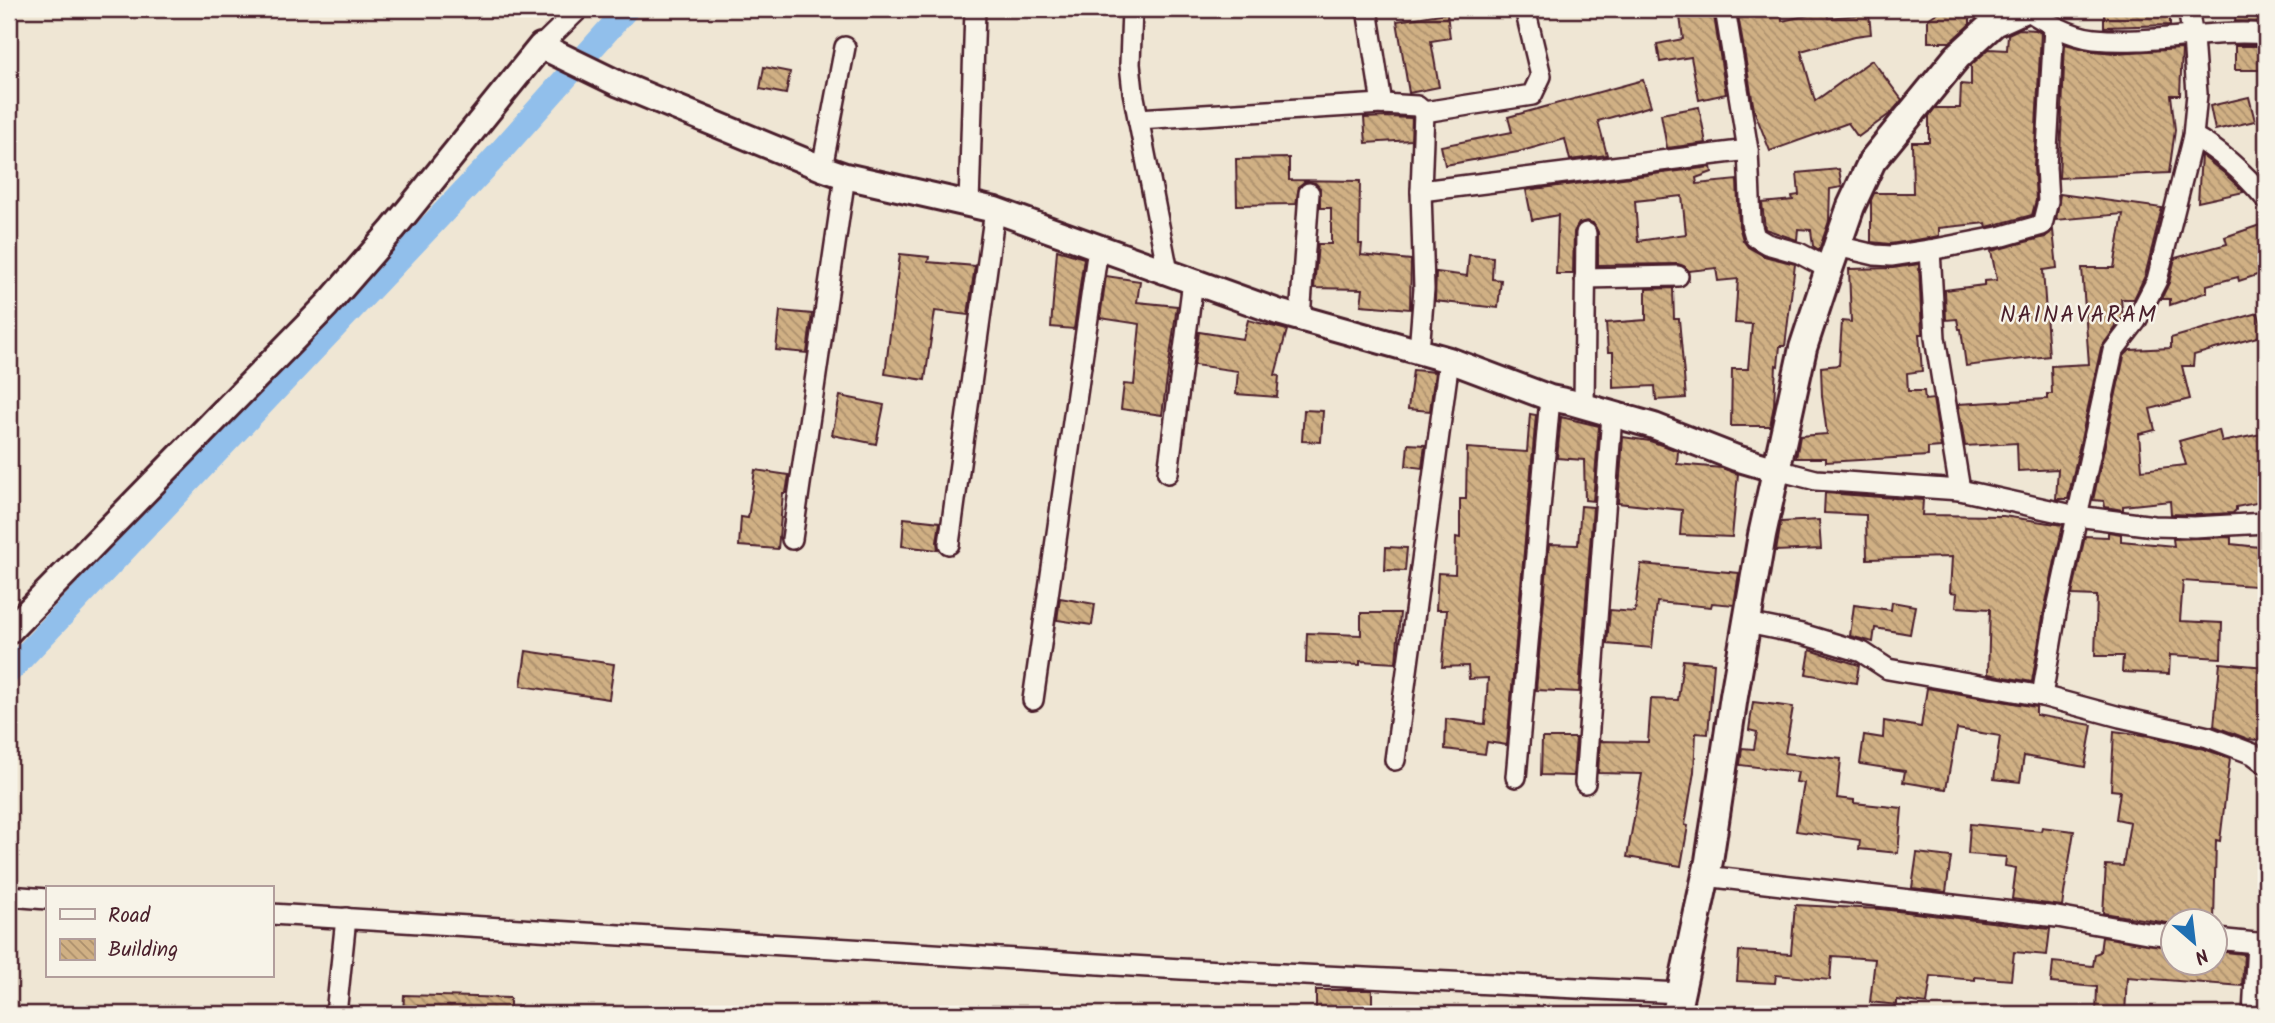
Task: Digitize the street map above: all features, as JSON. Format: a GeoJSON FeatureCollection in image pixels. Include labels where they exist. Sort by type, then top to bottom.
{"type":"FeatureCollection","features":[{"type":"Feature","properties":{"kind":"main road"},"geometry":{"type":"LineString","coordinates":[[1678,1004],[1705,876],[1762,536],[1803,348],[1851,206],[1872,161],[1957,57],[1994,23],[2025,9]]}},
{"type":"Feature","properties":{"kind":"street"},"geometry":{"type":"LineString","coordinates":[[9,631],[327,305],[550,51],[579,9]]}},
{"type":"Feature","properties":{"kind":"street"},"geometry":{"type":"LineString","coordinates":[[969,204],[975,9]]}},
{"type":"Feature","properties":{"kind":"street"},"geometry":{"type":"LineString","coordinates":[[1132,9],[1130,64],[1168,272]]}},
{"type":"Feature","properties":{"kind":"street"},"geometry":{"type":"LineString","coordinates":[[1367,9],[1382,104]]}},
{"type":"Feature","properties":{"kind":"street"},"geometry":{"type":"LineString","coordinates":[[1138,119],[1382,104],[1417,106],[1424,112],[1532,95],[1541,76],[1525,9]]}},
{"type":"Feature","properties":{"kind":"street"},"geometry":{"type":"LineString","coordinates":[[1725,9],[1748,150],[1751,223],[1755,237],[1767,244],[1799,253],[1833,258],[1891,256],[1930,250],[2003,236],[2042,225],[2048,201],[2046,167],[2054,27]]}},
{"type":"Feature","properties":{"kind":"street"},"geometry":{"type":"LineString","coordinates":[[2025,9],[2054,27],[2092,39],[2266,34]]}},
{"type":"Feature","properties":{"kind":"street"},"geometry":{"type":"LineString","coordinates":[[2042,696],[2056,612],[2113,351],[2136,321],[2157,280],[2193,136],[2197,94],[2188,9]]}},
{"type":"Feature","properties":{"kind":"street"},"geometry":{"type":"LineString","coordinates":[[792,539],[834,172],[845,47]]}},
{"type":"Feature","properties":{"kind":"street"},"geometry":{"type":"LineString","coordinates":[[550,51],[619,85],[834,172],[995,210],[1300,318],[1449,360],[1549,398],[1584,405],[1654,426],[1736,458],[1777,470],[1816,480],[1960,490],[2077,516],[2154,526],[2266,523]]}},
{"type":"Feature","properties":{"kind":"street"},"geometry":{"type":"LineString","coordinates":[[1419,351],[1424,289],[1421,191],[1424,112]]}},
{"type":"Feature","properties":{"kind":"street"},"geometry":{"type":"LineString","coordinates":[[2193,136],[2215,148],[2247,177],[2266,200]]}},
{"type":"Feature","properties":{"kind":"street"},"geometry":{"type":"LineString","coordinates":[[1421,191],[1748,150]]}},
{"type":"Feature","properties":{"kind":"street"},"geometry":{"type":"LineString","coordinates":[[1300,318],[1309,193]]}},
{"type":"Feature","properties":{"kind":"street"},"geometry":{"type":"LineString","coordinates":[[949,544],[995,210]]}},
{"type":"Feature","properties":{"kind":"street"},"geometry":{"type":"LineString","coordinates":[[1584,405],[1586,233]]}},
{"type":"Feature","properties":{"kind":"street"},"geometry":{"type":"LineString","coordinates":[[1033,700],[1098,248]]}},
{"type":"Feature","properties":{"kind":"street"},"geometry":{"type":"LineString","coordinates":[[1930,250],[1936,338],[1960,490]]}},
{"type":"Feature","properties":{"kind":"street"},"geometry":{"type":"LineString","coordinates":[[1585,278],[1678,275]]}},
{"type":"Feature","properties":{"kind":"street"},"geometry":{"type":"LineString","coordinates":[[1168,473],[1193,281]]}},
{"type":"Feature","properties":{"kind":"street"},"geometry":{"type":"LineString","coordinates":[[1395,760],[1449,360]]}},
{"type":"Feature","properties":{"kind":"street"},"geometry":{"type":"LineString","coordinates":[[1516,776],[1549,398]]}},
{"type":"Feature","properties":{"kind":"street"},"geometry":{"type":"LineString","coordinates":[[1585,783],[1612,415]]}},
{"type":"Feature","properties":{"kind":"street"},"geometry":{"type":"LineString","coordinates":[[1747,623],[1802,634],[1861,652],[1888,669],[2042,696],[2207,737],[2253,754],[2266,764]]}},
{"type":"Feature","properties":{"kind":"street"},"geometry":{"type":"LineString","coordinates":[[1705,876],[2057,918],[2160,934]]}},
{"type":"Feature","properties":{"kind":"street"},"geometry":{"type":"LineString","coordinates":[[9,896],[46,899]]}},
{"type":"Feature","properties":{"kind":"street"},"geometry":{"type":"LineString","coordinates":[[273,914],[1181,970],[1678,1004]]}},
{"type":"Feature","properties":{"kind":"street"},"geometry":{"type":"LineString","coordinates":[[336,1014],[346,918]]}},
{"type":"Feature","properties":{"kind":"street"},"geometry":{"type":"LineString","coordinates":[[2230,941],[2262,944],[2253,1014]]}},
{"type":"Feature","properties":{"kind":"building"},"geometry":{"type":"Polygon","coordinates":[[[1679,9],[1713,9],[1726,94],[1699,100],[1691,57],[1660,62],[1657,44],[1683,39],[1679,9]]]}},
{"type":"Feature","properties":{"kind":"building"},"geometry":{"type":"Polygon","coordinates":[[[1737,9],[1781,9],[1782,21],[1827,11],[1828,18],[1869,14],[1871,34],[1801,51],[1815,101],[1872,60],[1902,100],[1891,113],[1858,137],[1848,123],[1770,151],[1754,110],[1737,9]]]}},
{"type":"Feature","properties":{"kind":"building"},"geometry":{"type":"Polygon","coordinates":[[[1943,9],[1970,9],[1970,24],[1950,42],[1928,42],[1928,19],[1943,9]]]}},
{"type":"Feature","properties":{"kind":"building"},"geometry":{"type":"Polygon","coordinates":[[[2104,9],[2170,9],[2170,25],[2104,27],[2104,9]]]}},
{"type":"Feature","properties":{"kind":"building"},"geometry":{"type":"Polygon","coordinates":[[[2236,9],[2262,9],[2262,22],[2235,21],[2236,9]]]}},
{"type":"Feature","properties":{"kind":"building"},"geometry":{"type":"Polygon","coordinates":[[[1447,13],[1450,38],[1431,41],[1439,87],[1409,93],[1397,21],[1447,13]]]}},
{"type":"Feature","properties":{"kind":"building"},"geometry":{"type":"Polygon","coordinates":[[[2019,29],[2041,33],[2034,166],[2036,200],[2032,215],[1987,227],[1986,223],[1939,228],[1939,236],[1928,238],[1890,244],[1871,242],[1871,200],[1874,193],[1913,193],[1912,142],[1929,142],[1929,116],[1935,108],[1960,108],[1961,84],[1971,85],[1971,65],[1989,49],[2007,50],[2008,34],[2019,29]]]}},
{"type":"Feature","properties":{"kind":"building"},"geometry":{"type":"Polygon","coordinates":[[[2065,44],[2092,51],[2115,53],[2182,49],[2180,95],[2171,95],[2175,130],[2169,173],[2059,178],[2065,44]]]}},
{"type":"Feature","properties":{"kind":"building"},"geometry":{"type":"Polygon","coordinates":[[[2235,46],[2262,46],[2261,70],[2235,70],[2235,46]]]}},
{"type":"Feature","properties":{"kind":"building"},"geometry":{"type":"Polygon","coordinates":[[[764,67],[790,72],[786,94],[760,89],[764,67]]]}},
{"type":"Feature","properties":{"kind":"building"},"geometry":{"type":"Polygon","coordinates":[[[1643,80],[1651,106],[1598,121],[1607,155],[1570,160],[1565,139],[1518,152],[1445,165],[1441,146],[1512,132],[1508,117],[1643,80]]]}},
{"type":"Feature","properties":{"kind":"building"},"geometry":{"type":"Polygon","coordinates":[[[2249,97],[2255,121],[2215,130],[2210,106],[2249,97]]]}},
{"type":"Feature","properties":{"kind":"building"},"geometry":{"type":"Polygon","coordinates":[[[1699,107],[1706,143],[1667,148],[1661,114],[1699,107]]]}},
{"type":"Feature","properties":{"kind":"building"},"geometry":{"type":"Polygon","coordinates":[[[1364,118],[1412,118],[1411,140],[1366,143],[1364,118]]]}},
{"type":"Feature","properties":{"kind":"building"},"geometry":{"type":"Polygon","coordinates":[[[2201,155],[2224,173],[2244,192],[2198,202],[2201,155]]]}},
{"type":"Feature","properties":{"kind":"building"},"geometry":{"type":"Polygon","coordinates":[[[1289,158],[1289,180],[1360,181],[1361,255],[1411,260],[1410,309],[1361,305],[1363,289],[1314,288],[1318,244],[1331,244],[1331,208],[1320,208],[1320,188],[1315,183],[1304,182],[1299,186],[1296,204],[1237,205],[1236,159],[1289,158]]]}},
{"type":"Feature","properties":{"kind":"building"},"geometry":{"type":"Polygon","coordinates":[[[1711,167],[1712,172],[1696,178],[1697,184],[1737,180],[1739,226],[1743,240],[1748,247],[1764,256],[1795,264],[1785,346],[1780,346],[1778,366],[1776,365],[1770,426],[1731,426],[1732,369],[1748,369],[1752,324],[1735,323],[1738,279],[1718,281],[1716,268],[1689,271],[1678,264],[1598,265],[1598,232],[1593,223],[1587,221],[1579,223],[1574,232],[1573,274],[1556,274],[1558,215],[1532,220],[1526,190],[1711,167]],[[1682,196],[1635,201],[1638,241],[1686,234],[1682,196]]]}},
{"type":"Feature","properties":{"kind":"building"},"geometry":{"type":"Polygon","coordinates":[[[1839,169],[1842,187],[1830,189],[1829,221],[1819,250],[1813,246],[1811,230],[1798,229],[1797,240],[1765,229],[1762,203],[1793,200],[1792,196],[1799,195],[1797,173],[1839,169]]]}},
{"type":"Feature","properties":{"kind":"building"},"geometry":{"type":"Polygon","coordinates":[[[2060,194],[2162,208],[2145,276],[2134,299],[2121,299],[2123,318],[2115,324],[2116,327],[2101,348],[2068,499],[2056,499],[2058,469],[2018,471],[2017,443],[1965,446],[1958,404],[2047,399],[2047,394],[2052,394],[2051,366],[2089,364],[2082,268],[2114,268],[2123,214],[2056,220],[2060,194]]]}},
{"type":"Feature","properties":{"kind":"building"},"geometry":{"type":"Polygon","coordinates":[[[2266,223],[2266,272],[2239,281],[2238,277],[2207,285],[2207,292],[2170,305],[2170,299],[2161,299],[2169,283],[2175,258],[2227,244],[2225,237],[2266,223]]]}},
{"type":"Feature","properties":{"kind":"building"},"geometry":{"type":"Polygon","coordinates":[[[2053,230],[2057,268],[2043,270],[2049,356],[1966,366],[1957,319],[1946,320],[1945,290],[1984,285],[1984,281],[1997,280],[1991,251],[2045,237],[2053,230]]]}},
{"type":"Feature","properties":{"kind":"building"},"geometry":{"type":"Polygon","coordinates":[[[1057,250],[1084,258],[1074,329],[1051,327],[1057,250]]]}},
{"type":"Feature","properties":{"kind":"building"},"geometry":{"type":"Polygon","coordinates":[[[900,254],[929,257],[928,262],[975,266],[968,315],[935,311],[925,380],[885,374],[900,254]]]}},
{"type":"Feature","properties":{"kind":"building"},"geometry":{"type":"Polygon","coordinates":[[[1469,255],[1493,257],[1492,279],[1501,280],[1498,308],[1435,301],[1436,272],[1467,276],[1469,255]]]}},
{"type":"Feature","properties":{"kind":"building"},"geometry":{"type":"Polygon","coordinates":[[[1919,264],[1922,371],[1907,373],[1908,391],[1924,391],[1925,400],[1933,399],[1941,447],[1928,448],[1928,456],[1826,462],[1826,458],[1796,458],[1800,436],[1827,434],[1821,367],[1839,365],[1842,321],[1851,322],[1849,269],[1893,268],[1919,264]]]}},
{"type":"Feature","properties":{"kind":"building"},"geometry":{"type":"Polygon","coordinates":[[[1106,276],[1140,281],[1137,302],[1177,306],[1162,415],[1121,409],[1124,384],[1134,385],[1140,324],[1100,318],[1106,276]]]}},
{"type":"Feature","properties":{"kind":"building"},"geometry":{"type":"Polygon","coordinates":[[[1673,288],[1674,319],[1679,319],[1686,398],[1656,400],[1655,386],[1613,388],[1613,352],[1608,352],[1606,323],[1646,320],[1646,289],[1673,288]]]}},
{"type":"Feature","properties":{"kind":"building"},"geometry":{"type":"Polygon","coordinates":[[[780,311],[812,314],[807,353],[776,350],[780,311]]]}},
{"type":"Feature","properties":{"kind":"building"},"geometry":{"type":"Polygon","coordinates":[[[2258,313],[2264,335],[2194,355],[2193,366],[2182,366],[2190,399],[2150,409],[2155,430],[2139,434],[2142,470],[2186,465],[2179,441],[2219,430],[2222,442],[2266,433],[2266,501],[2236,507],[2233,513],[2194,515],[2171,514],[2170,501],[2123,506],[2123,510],[2105,507],[2104,501],[2093,500],[2124,356],[2130,350],[2171,348],[2171,338],[2258,313]]]}},
{"type":"Feature","properties":{"kind":"building"},"geometry":{"type":"Polygon","coordinates":[[[1248,320],[1287,330],[1275,375],[1279,376],[1277,397],[1236,394],[1238,371],[1194,365],[1199,332],[1243,339],[1248,320]]]}},
{"type":"Feature","properties":{"kind":"building"},"geometry":{"type":"Polygon","coordinates":[[[1413,370],[1435,372],[1430,411],[1408,409],[1413,370]]]}},
{"type":"Feature","properties":{"kind":"building"},"geometry":{"type":"Polygon","coordinates":[[[840,396],[884,405],[876,444],[832,435],[840,396]]]}},
{"type":"Feature","properties":{"kind":"building"},"geometry":{"type":"Polygon","coordinates":[[[1304,410],[1323,411],[1321,442],[1302,441],[1304,410]]]}},
{"type":"Feature","properties":{"kind":"building"},"geometry":{"type":"Polygon","coordinates":[[[1530,414],[1536,415],[1507,745],[1487,742],[1485,754],[1445,749],[1446,719],[1485,724],[1488,678],[1469,679],[1468,666],[1442,667],[1447,610],[1436,610],[1438,573],[1455,574],[1456,537],[1460,538],[1460,499],[1466,499],[1467,448],[1527,452],[1530,414]]]}},
{"type":"Feature","properties":{"kind":"building"},"geometry":{"type":"Polygon","coordinates":[[[1561,417],[1599,426],[1593,501],[1585,500],[1584,460],[1557,458],[1561,417]]]}},
{"type":"Feature","properties":{"kind":"building"},"geometry":{"type":"Polygon","coordinates":[[[1623,437],[1650,441],[1678,451],[1677,464],[1722,468],[1738,474],[1732,537],[1680,535],[1682,510],[1618,503],[1623,437]]]}},
{"type":"Feature","properties":{"kind":"building"},"geometry":{"type":"Polygon","coordinates":[[[1408,444],[1425,445],[1422,468],[1406,466],[1408,444]]]}},
{"type":"Feature","properties":{"kind":"building"},"geometry":{"type":"Polygon","coordinates":[[[755,470],[789,475],[786,493],[783,493],[778,549],[739,546],[741,517],[748,518],[755,470]]]}},
{"type":"Feature","properties":{"kind":"building"},"geometry":{"type":"Polygon","coordinates":[[[1825,493],[1923,500],[1922,515],[2003,516],[2063,525],[2032,682],[1988,674],[1990,609],[1956,607],[1957,593],[1950,592],[1952,557],[1867,559],[1866,515],[1824,513],[1825,493]]]}},
{"type":"Feature","properties":{"kind":"building"},"geometry":{"type":"Polygon","coordinates":[[[1581,506],[1593,507],[1579,692],[1536,690],[1549,544],[1578,545],[1581,506]]]}},
{"type":"Feature","properties":{"kind":"building"},"geometry":{"type":"Polygon","coordinates":[[[904,518],[940,522],[938,550],[902,546],[904,518]]]}},
{"type":"Feature","properties":{"kind":"building"},"geometry":{"type":"Polygon","coordinates":[[[1819,520],[1821,549],[1776,551],[1781,522],[1819,520]]]}},
{"type":"Feature","properties":{"kind":"building"},"geometry":{"type":"Polygon","coordinates":[[[2108,532],[2121,534],[2121,541],[2174,546],[2173,539],[2231,537],[2231,544],[2259,547],[2255,586],[2183,581],[2180,621],[2222,623],[2221,658],[2170,655],[2169,674],[2122,672],[2123,656],[2095,656],[2097,596],[2072,595],[2085,536],[2108,537],[2108,532]]]}},
{"type":"Feature","properties":{"kind":"building"},"geometry":{"type":"Polygon","coordinates":[[[1386,547],[1407,548],[1405,571],[1385,570],[1386,547]]]}},
{"type":"Feature","properties":{"kind":"building"},"geometry":{"type":"Polygon","coordinates":[[[1641,564],[1739,573],[1734,605],[1712,603],[1711,607],[1657,602],[1652,648],[1607,644],[1610,610],[1635,612],[1641,564]]]}},
{"type":"Feature","properties":{"kind":"building"},"geometry":{"type":"Polygon","coordinates":[[[1060,598],[1095,604],[1092,625],[1057,620],[1060,598]]]}},
{"type":"Feature","properties":{"kind":"building"},"geometry":{"type":"Polygon","coordinates":[[[1892,602],[1915,606],[1910,634],[1875,628],[1873,642],[1850,636],[1854,605],[1891,610],[1892,602]]]}},
{"type":"Feature","properties":{"kind":"building"},"geometry":{"type":"Polygon","coordinates":[[[1361,613],[1400,613],[1396,663],[1306,663],[1307,633],[1361,635],[1361,613]]]}},
{"type":"Feature","properties":{"kind":"building"},"geometry":{"type":"Polygon","coordinates":[[[1810,650],[1859,665],[1856,683],[1806,674],[1810,650]]]}},
{"type":"Feature","properties":{"kind":"building"},"geometry":{"type":"Polygon","coordinates":[[[526,651],[614,664],[609,699],[521,686],[526,651]]]}},
{"type":"Feature","properties":{"kind":"building"},"geometry":{"type":"Polygon","coordinates":[[[1683,660],[1714,663],[1708,734],[1696,733],[1694,772],[1685,825],[1688,826],[1681,866],[1627,857],[1642,774],[1598,773],[1600,741],[1648,742],[1651,699],[1678,700],[1683,660]]]}},
{"type":"Feature","properties":{"kind":"building"},"geometry":{"type":"Polygon","coordinates":[[[2220,663],[2266,667],[2266,741],[2248,739],[2214,726],[2220,663]]]}},
{"type":"Feature","properties":{"kind":"building"},"geometry":{"type":"Polygon","coordinates":[[[1927,688],[2036,707],[2036,715],[2092,725],[2085,767],[2024,756],[2020,782],[1994,779],[2000,736],[1957,729],[1946,789],[1903,782],[1905,771],[1860,764],[1864,735],[1883,738],[1884,721],[1921,727],[1927,688]]]}},
{"type":"Feature","properties":{"kind":"building"},"geometry":{"type":"Polygon","coordinates":[[[1753,702],[1793,707],[1785,753],[1841,759],[1837,798],[1854,800],[1854,803],[1902,808],[1898,853],[1859,849],[1860,840],[1796,831],[1804,783],[1796,782],[1798,772],[1740,765],[1742,748],[1754,749],[1757,732],[1749,730],[1753,702]]]}},
{"type":"Feature","properties":{"kind":"building"},"geometry":{"type":"Polygon","coordinates":[[[2114,731],[2150,736],[2230,758],[2220,841],[2216,840],[2214,908],[2160,908],[2160,922],[2103,913],[2106,865],[2123,866],[2130,822],[2116,819],[2120,791],[2111,790],[2114,731]]]}},
{"type":"Feature","properties":{"kind":"building"},"geometry":{"type":"Polygon","coordinates":[[[1542,738],[1576,738],[1573,776],[1541,775],[1542,738]]]}},
{"type":"Feature","properties":{"kind":"building"},"geometry":{"type":"Polygon","coordinates":[[[1970,824],[2041,831],[2042,827],[2074,831],[2062,906],[2012,899],[2016,868],[2005,866],[2006,857],[1968,854],[1970,824]]]}},
{"type":"Feature","properties":{"kind":"building"},"geometry":{"type":"Polygon","coordinates":[[[1917,853],[1951,857],[1946,892],[1912,888],[1917,853]]]}},
{"type":"Feature","properties":{"kind":"building"},"geometry":{"type":"Polygon","coordinates":[[[1795,905],[1881,909],[2050,929],[2047,955],[2014,952],[2011,980],[1931,976],[1927,1004],[1897,1000],[1897,1005],[1870,1002],[1875,959],[1832,956],[1830,980],[1776,975],[1775,983],[1737,981],[1739,951],[1791,954],[1795,905]]]}},
{"type":"Feature","properties":{"kind":"building"},"geometry":{"type":"Polygon","coordinates":[[[2102,937],[2160,946],[2160,978],[2230,978],[2230,952],[2244,954],[2242,986],[2127,977],[2125,1014],[2096,1014],[2097,987],[2051,983],[2053,962],[2093,966],[2095,954],[2100,952],[2102,937]]]}},
{"type":"Feature","properties":{"kind":"building"},"geometry":{"type":"Polygon","coordinates":[[[1316,990],[1372,990],[1372,1014],[1316,1014],[1316,990]]]}},
{"type":"Feature","properties":{"kind":"building"},"geometry":{"type":"Polygon","coordinates":[[[404,995],[510,998],[510,1014],[403,1014],[404,995]]]}},
{"type":"Feature","properties":{"kind":"waterway"},"geometry":{"type":"LineString","coordinates":[[9,672],[491,162],[627,9]]}},
{"type":"Feature","properties":{"kind":"district","name":"NAINAVARAM"},"geometry":{"type":"Point","coordinates":[2079,316]}}]}
